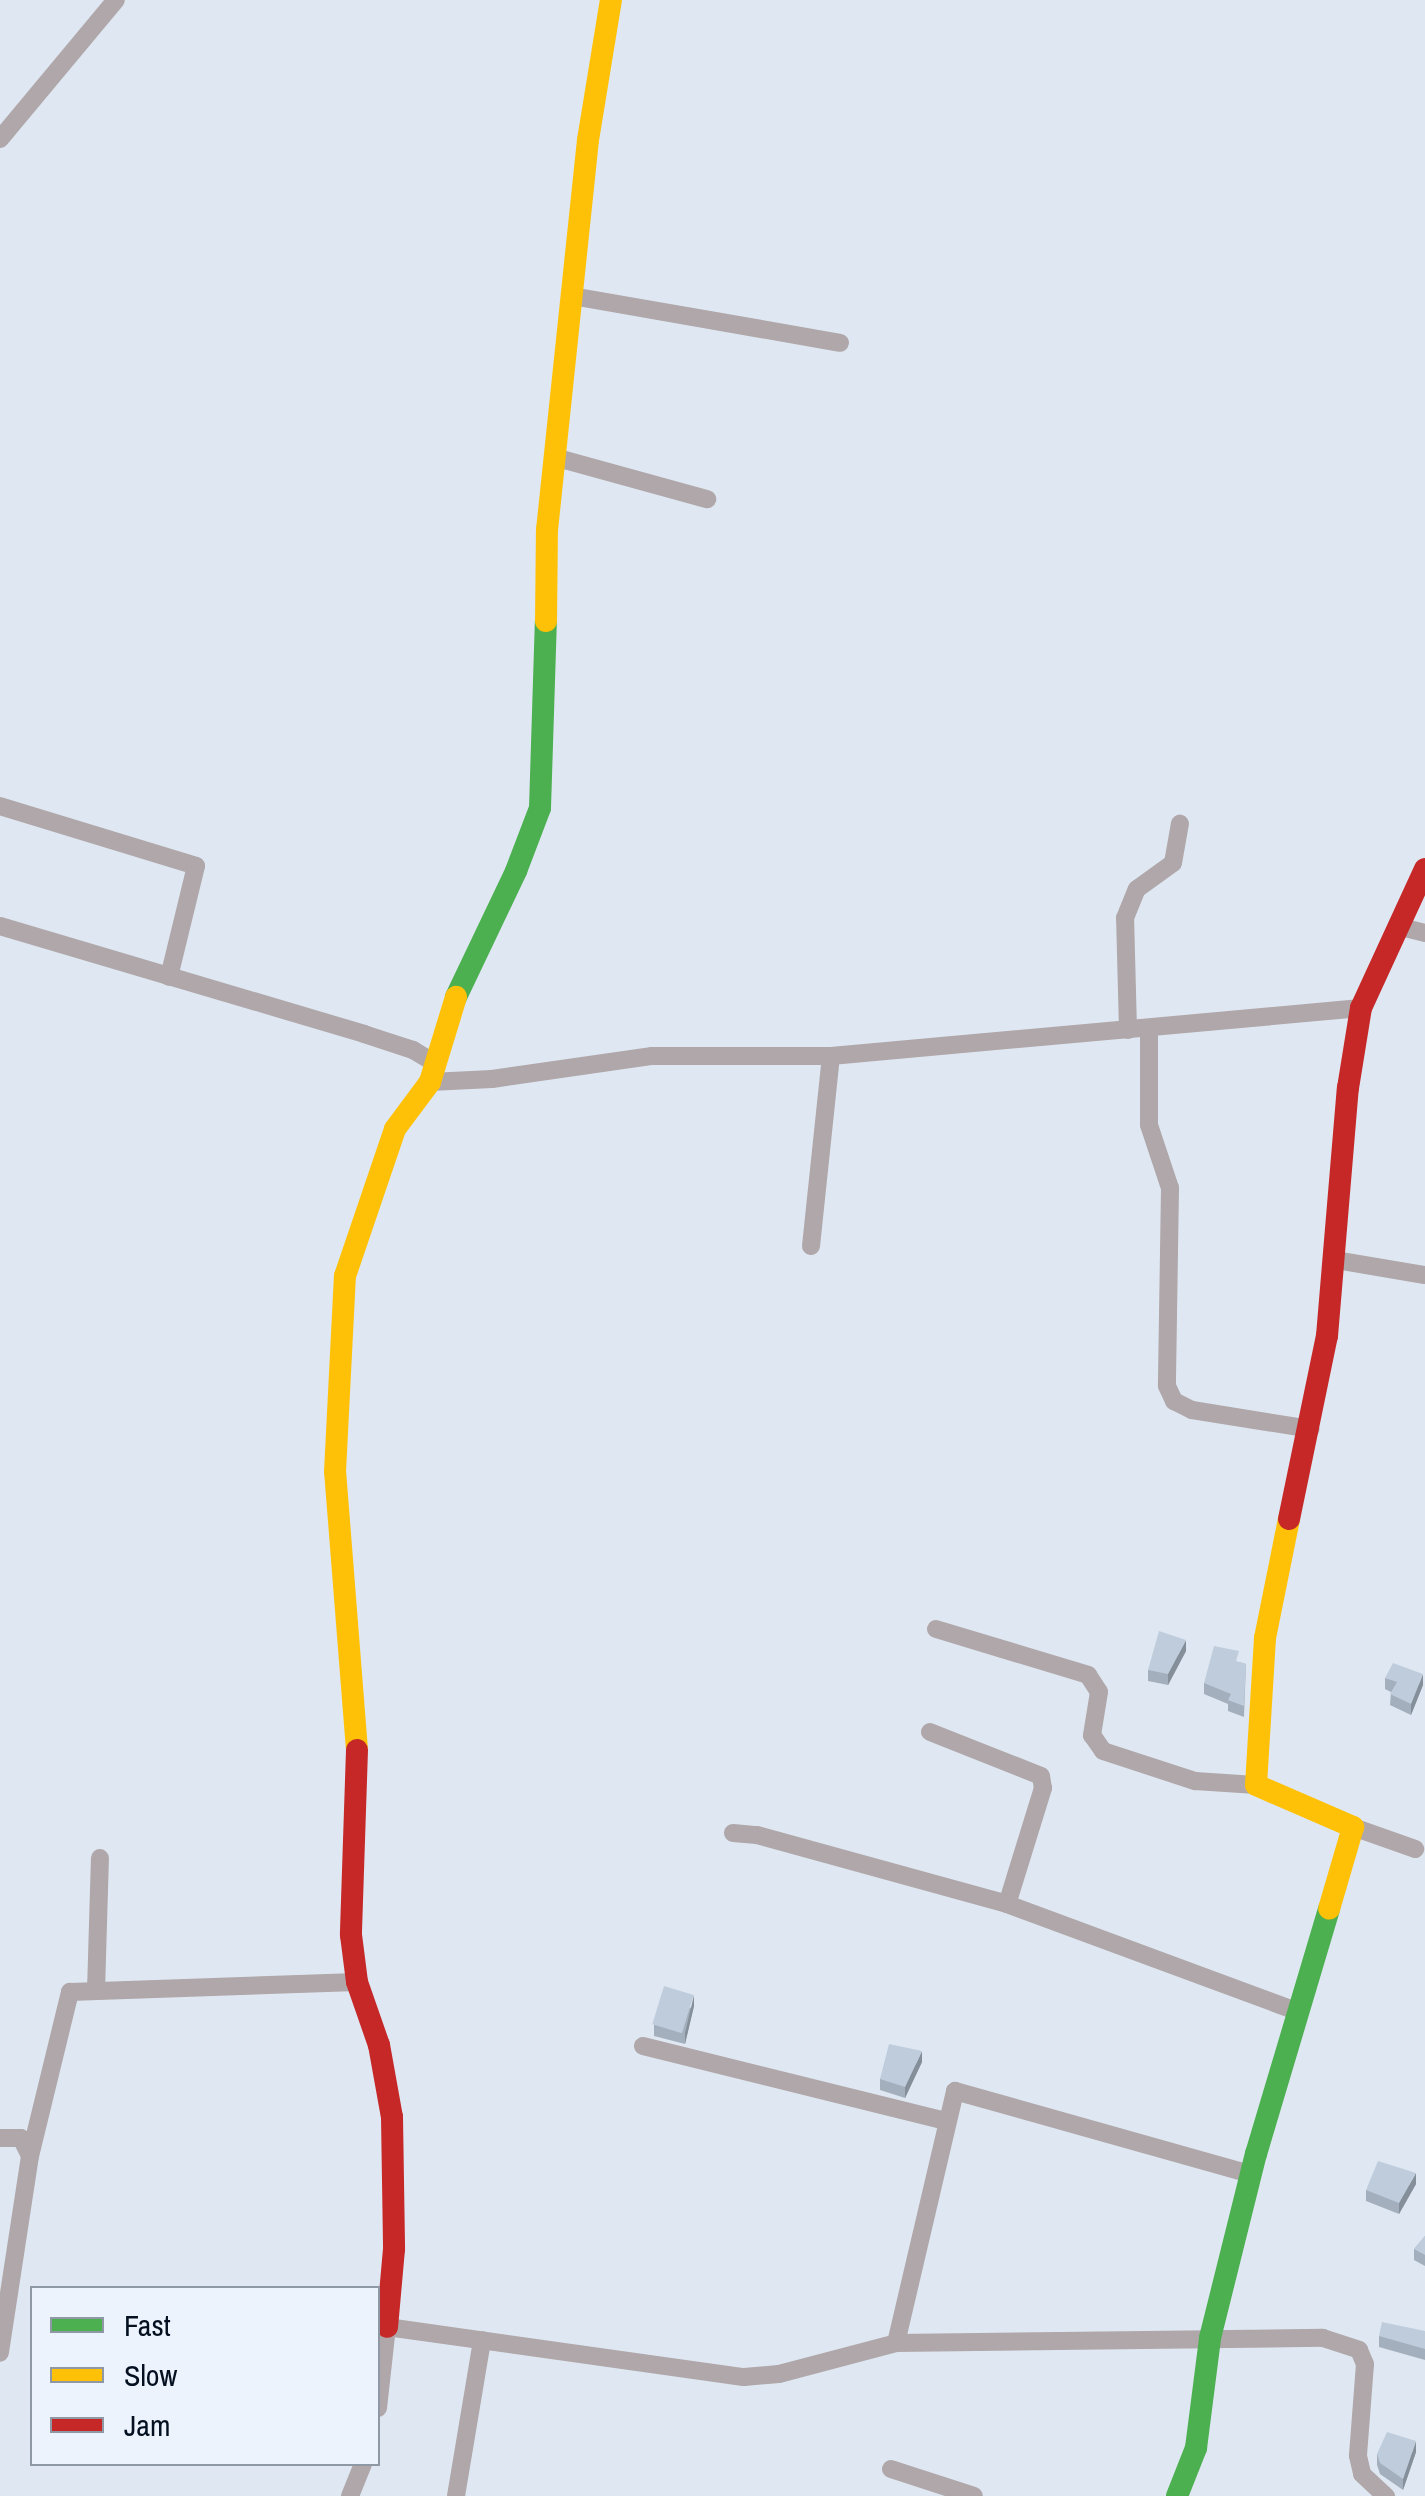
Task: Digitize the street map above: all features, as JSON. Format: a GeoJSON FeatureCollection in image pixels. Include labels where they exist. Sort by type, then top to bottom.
{"type":"FeatureCollection","features":[{"type":"Feature","properties":{"kind":"street"},"geometry":{"type":"LineString","coordinates":[[0,138],[116,0]]}},
{"type":"Feature","properties":{"kind":"street"},"geometry":{"type":"LineString","coordinates":[[380,2390],[394,2249],[392,2117],[379,2045],[357,1982],[351,1935],[357,1749],[335,1472],[345,1276],[395,1130],[433,1073],[439,1040],[454,998],[516,871],[540,808],[548,647],[545,578],[554,457],[588,140],[611,0]]}},
{"type":"Feature","properties":{"kind":"street"},"geometry":{"type":"LineString","coordinates":[[572,296],[840,343]]}},
{"type":"Feature","properties":{"kind":"street"},"geometry":{"type":"LineString","coordinates":[[554,457],[707,499]]}},
{"type":"Feature","properties":{"kind":"street"},"geometry":{"type":"LineString","coordinates":[[0,806],[196,866],[170,978]]}},
{"type":"Feature","properties":{"kind":"street"},"geometry":{"type":"LineString","coordinates":[[1128,1030],[1124,918],[1137,889],[1173,863],[1180,824]]}},
{"type":"Feature","properties":{"kind":"street"},"geometry":{"type":"LineString","coordinates":[[1256,1784],[1264,1638],[1310,1428],[1336,1260],[1348,1088],[1361,1008],[1425,870]]}},
{"type":"Feature","properties":{"kind":"street"},"geometry":{"type":"LineString","coordinates":[[0,926],[412,1050],[433,1073],[492,1079],[652,1056],[831,1056],[1361,1008]]}},
{"type":"Feature","properties":{"kind":"street"},"geometry":{"type":"LineString","coordinates":[[1397,926],[1425,933]]}},
{"type":"Feature","properties":{"kind":"street"},"geometry":{"type":"LineString","coordinates":[[1149,1028],[1149,1126],[1170,1188],[1166,1386],[1174,1401],[1192,1410],[1310,1428]]}},
{"type":"Feature","properties":{"kind":"street"},"geometry":{"type":"LineString","coordinates":[[811,1246],[831,1056]]}},
{"type":"Feature","properties":{"kind":"street"},"geometry":{"type":"LineString","coordinates":[[1336,1260],[1425,1275]]}},
{"type":"Feature","properties":{"kind":"street"},"geometry":{"type":"LineString","coordinates":[[936,1629],[1088,1675],[1099,1692],[1092,1735],[1103,1751],[1195,1781],[1256,1784],[1353,1827],[1416,1849]]}},
{"type":"Feature","properties":{"kind":"street"},"geometry":{"type":"LineString","coordinates":[[930,1732],[1040,1776],[1042,1788],[1008,1904]]}},
{"type":"Feature","properties":{"kind":"street"},"geometry":{"type":"LineString","coordinates":[[1178,2496],[1203,2418],[1210,2338],[1251,2174],[1353,1827]]}},
{"type":"Feature","properties":{"kind":"street"},"geometry":{"type":"LineString","coordinates":[[733,1833],[757,1835],[1008,1904],[1299,2012]]}},
{"type":"Feature","properties":{"kind":"street"},"geometry":{"type":"LineString","coordinates":[[96,1991],[100,1858]]}},
{"type":"Feature","properties":{"kind":"street"},"geometry":{"type":"LineString","coordinates":[[0,2353],[30,2156],[70,1992],[357,1982]]}},
{"type":"Feature","properties":{"kind":"street"},"geometry":{"type":"LineString","coordinates":[[643,2046],[947,2121]]}},
{"type":"Feature","properties":{"kind":"street"},"geometry":{"type":"LineString","coordinates":[[896,2343],[955,2090],[1251,2174]]}},
{"type":"Feature","properties":{"kind":"street"},"geometry":{"type":"LineString","coordinates":[[0,2138],[20,2138],[30,2156]]}},
{"type":"Feature","properties":{"kind":"street"},"geometry":{"type":"LineString","coordinates":[[387,2327],[744,2378],[779,2374],[896,2343],[1323,2338],[1360,2350],[1365,2364],[1358,2456],[1362,2474],[1386,2496]]}},
{"type":"Feature","properties":{"kind":"street"},"geometry":{"type":"LineString","coordinates":[[456,2496],[482,2340]]}},
{"type":"Feature","properties":{"kind":"street"},"geometry":{"type":"LineString","coordinates":[[350,2496],[362,2466]]}},
{"type":"Feature","properties":{"kind":"street"},"geometry":{"type":"LineString","coordinates":[[891,2469],[974,2496]]}},
{"type":"Feature","properties":{"kind":"building"},"geometry":{"type":"Polygon","coordinates":[[[1159,1631],[1186,1640],[1168,1674],[1148,1670],[1159,1631]]]}},
{"type":"Feature","properties":{"kind":"building"},"geometry":{"type":"Polygon","coordinates":[[[1214,1646],[1239,1651],[1236,1661],[1246,1664],[1244,1706],[1228,1700],[1231,1694],[1204,1683],[1214,1646]]]}},
{"type":"Feature","properties":{"kind":"building"},"geometry":{"type":"Polygon","coordinates":[[[1393,1663],[1423,1674],[1411,1704],[1390,1694],[1397,1682],[1385,1678],[1393,1663]]]}},
{"type":"Feature","properties":{"kind":"building"},"geometry":{"type":"Polygon","coordinates":[[[664,1986],[694,1995],[682,2033],[652,2024],[664,1986]]]}},
{"type":"Feature","properties":{"kind":"building"},"geometry":{"type":"Polygon","coordinates":[[[889,2044],[922,2051],[905,2087],[880,2079],[889,2044]]]}},
{"type":"Feature","properties":{"kind":"building"},"geometry":{"type":"Polygon","coordinates":[[[1378,2161],[1416,2173],[1399,2203],[1366,2190],[1378,2161]]]}},
{"type":"Feature","properties":{"kind":"building"},"geometry":{"type":"Polygon","coordinates":[[[1425,2236],[1425,2255],[1414,2249],[1425,2236]]]}},
{"type":"Feature","properties":{"kind":"building"},"geometry":{"type":"Polygon","coordinates":[[[1382,2322],[1425,2331],[1425,2349],[1379,2336],[1382,2322]]]}},
{"type":"Feature","properties":{"kind":"building"},"geometry":{"type":"Polygon","coordinates":[[[1387,2432],[1416,2441],[1403,2479],[1380,2463],[1377,2454],[1387,2432]]]}},
{"type":"Feature","properties":{"kind":"traffic: fast"},"geometry":{"type":"LineString","coordinates":[[456,997],[516,871],[540,808],[546,621]]}},
{"type":"Feature","properties":{"kind":"traffic: fast"},"geometry":{"type":"LineString","coordinates":[[1177,2496],[1196,2448],[1210,2338],[1256,2154],[1329,1909]]}},
{"type":"Feature","properties":{"kind":"traffic: slow"},"geometry":{"type":"LineString","coordinates":[[546,621],[547,530],[588,140],[611,0]]}},
{"type":"Feature","properties":{"kind":"traffic: slow"},"geometry":{"type":"LineString","coordinates":[[357,1750],[335,1472],[345,1276],[395,1129],[430,1082],[456,997]]}},
{"type":"Feature","properties":{"kind":"traffic: slow"},"geometry":{"type":"LineString","coordinates":[[1289,1519],[1265,1638],[1256,1785],[1353,1827],[1329,1909]]}},
{"type":"Feature","properties":{"kind":"traffic: jam"},"geometry":{"type":"LineString","coordinates":[[1289,1519],[1327,1336],[1348,1088],[1361,1008],[1425,869]]}},
{"type":"Feature","properties":{"kind":"traffic: jam"},"geometry":{"type":"LineString","coordinates":[[357,1750],[351,1935],[357,1982],[379,2045],[392,2117],[394,2249],[387,2327]]}}]}
